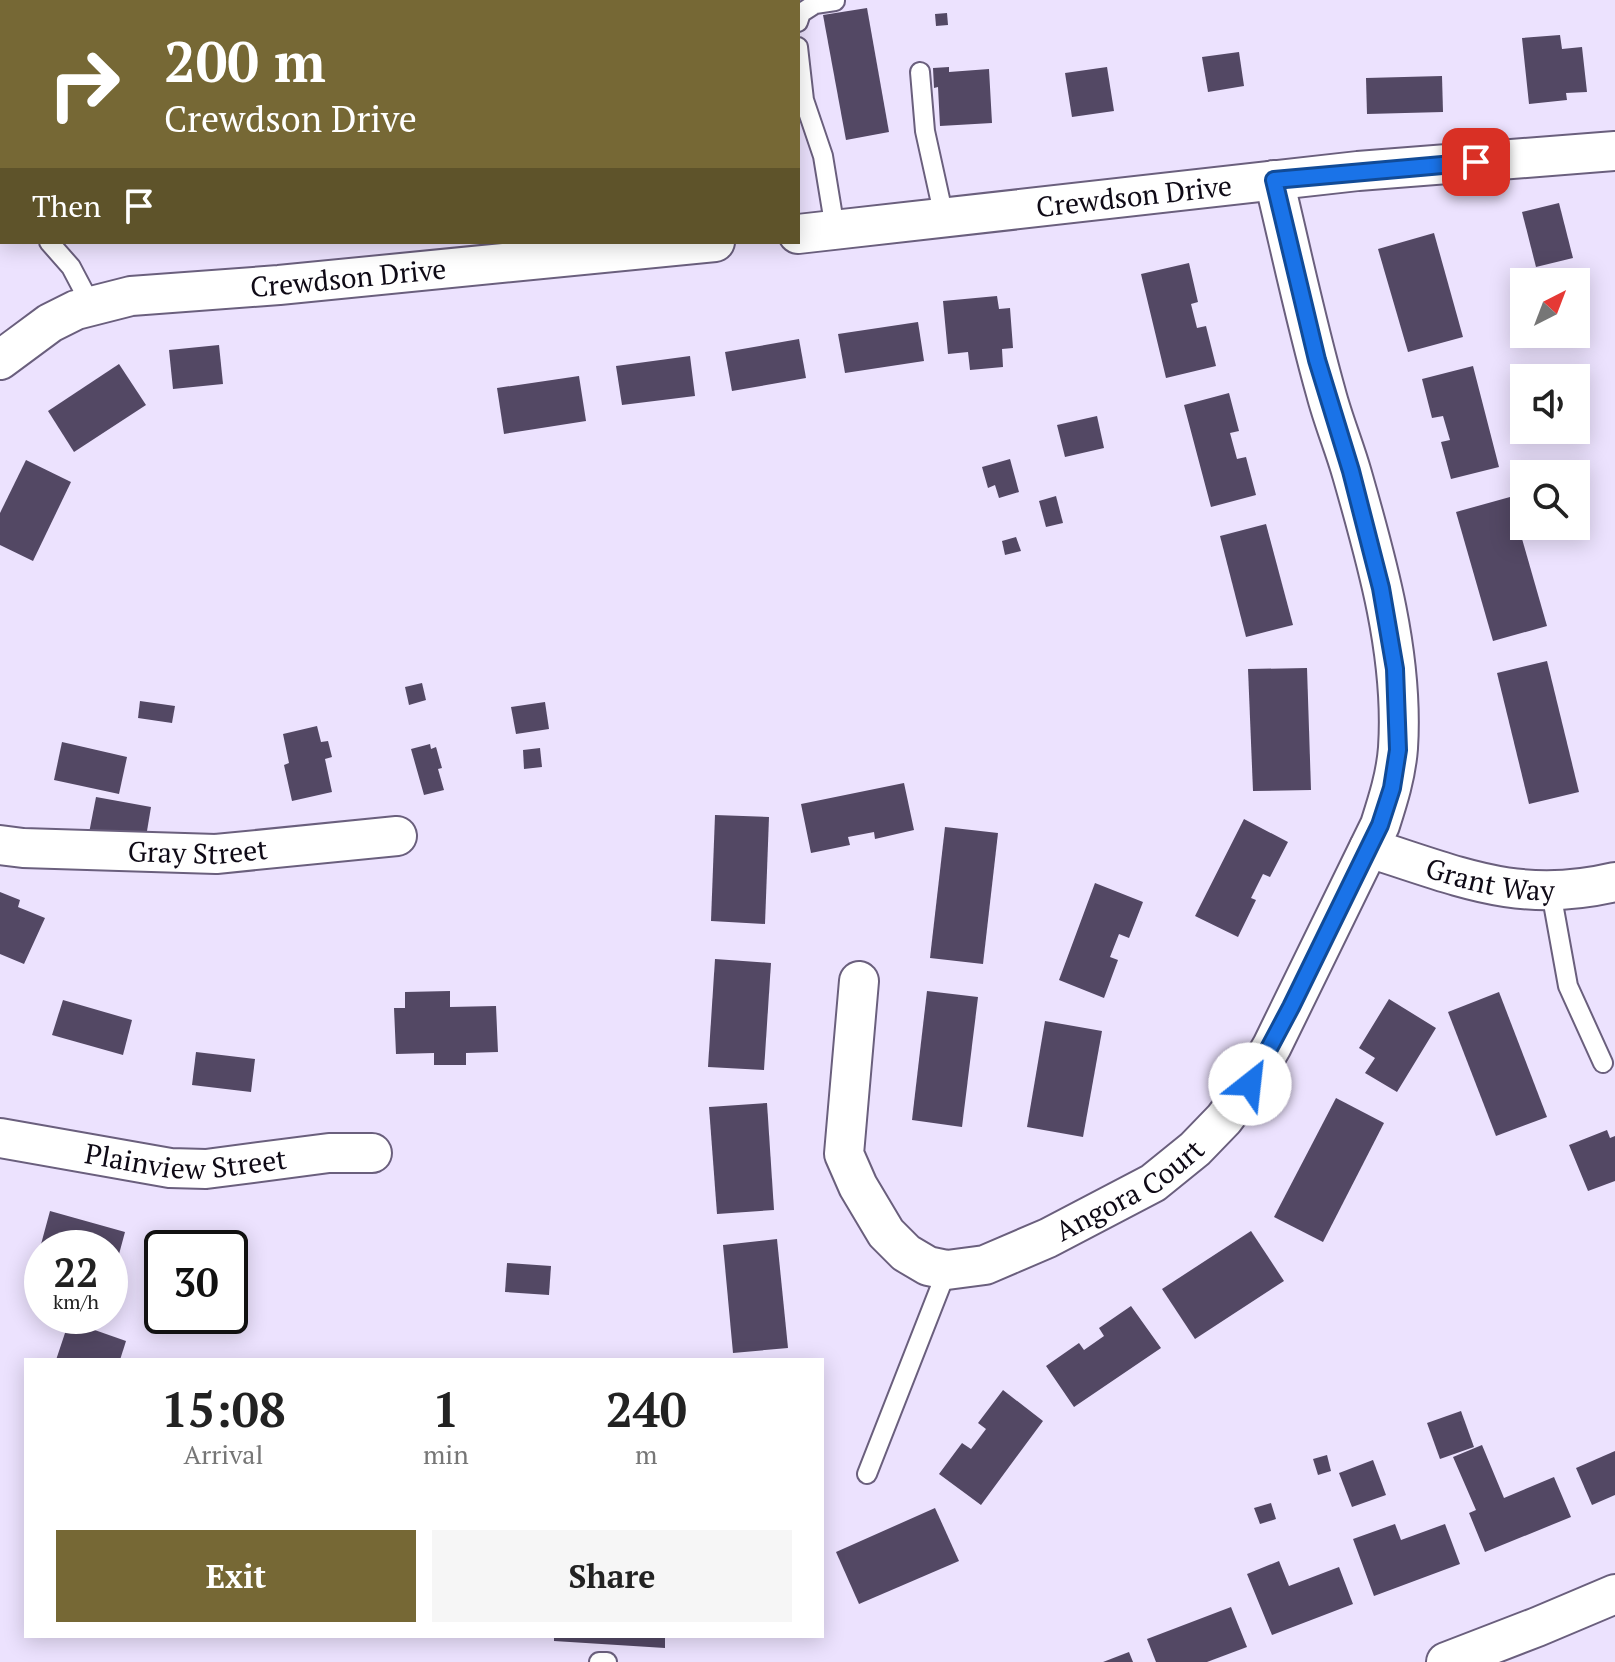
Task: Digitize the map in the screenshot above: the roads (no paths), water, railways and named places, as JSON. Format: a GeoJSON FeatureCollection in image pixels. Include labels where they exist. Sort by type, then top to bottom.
{"type":"FeatureCollection","features":[{"type":"Feature","properties":{"kind":"street","name":"Crewdson Drive"},"geometry":{"type":"LineString","coordinates":[[800,234],[1358,171],[1615,151]]}},
{"type":"Feature","properties":{"kind":"street","name":"Angora Court"},"geometry":{"type":"LineString","coordinates":[[859,981],[844,1154],[872,1213],[886,1233],[906,1253],[928,1266],[947,1270],[985,1265],[1048,1238],[1153,1183],[1195,1149],[1224,1119],[1250,1084],[1369,848],[1392,788],[1398,750],[1395,669],[1371,548],[1317,360],[1274,180]]}},
{"type":"Feature","properties":{"kind":"street","name":"Crewdson Drive"},"geometry":{"type":"LineString","coordinates":[[0,360],[50,323],[91,305],[131,296],[295,284],[695,244]]}},
{"type":"Feature","properties":{"kind":"street","name":"Gray Street"},"geometry":{"type":"LineString","coordinates":[[0,845],[216,854],[397,836]]}},
{"type":"Feature","properties":{"kind":"street","name":"Grant Way"},"geometry":{"type":"LineString","coordinates":[[1369,848],[1511,890],[1551,892],[1615,882]]}},
{"type":"Feature","properties":{"kind":"street","name":"Plainview Street"},"geometry":{"type":"LineString","coordinates":[[0,1138],[170,1168],[206,1169],[329,1153],[372,1153]]}},
{"type":"Feature","properties":{"kind":"street"},"geometry":{"type":"LineString","coordinates":[[1446,1662],[1615,1594]]}},
{"type":"Feature","properties":{"kind":"lane"},"geometry":{"type":"LineString","coordinates":[[800,16],[815,4],[835,1]]}},
{"type":"Feature","properties":{"kind":"lane"},"geometry":{"type":"LineString","coordinates":[[800,65],[804,100],[823,156],[835,229]]}},
{"type":"Feature","properties":{"kind":"lane"},"geometry":{"type":"LineString","coordinates":[[920,72],[925,131],[944,217]]}},
{"type":"Feature","properties":{"kind":"lane"},"geometry":{"type":"LineString","coordinates":[[51,244],[71,267],[91,305]]}},
{"type":"Feature","properties":{"kind":"lane"},"geometry":{"type":"LineString","coordinates":[[1551,892],[1568,986],[1603,1063]]}},
{"type":"Feature","properties":{"kind":"lane"},"geometry":{"type":"LineString","coordinates":[[867,1474],[947,1270]]}},
{"type":"Feature","properties":{"kind":"lane"},"geometry":{"type":"LineString","coordinates":[[599,1662],[607,1662]]}}]}
